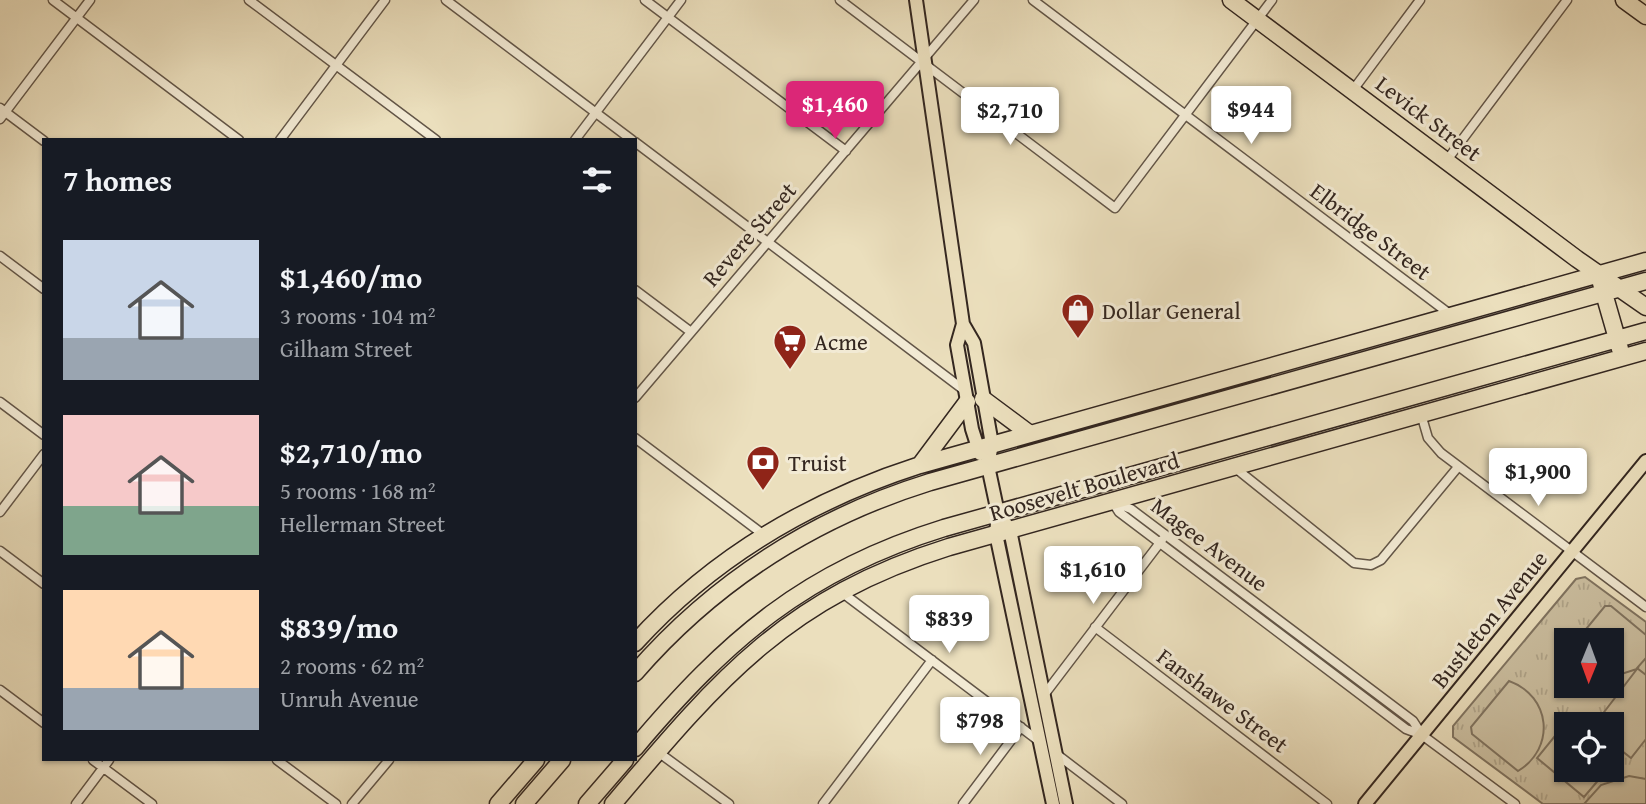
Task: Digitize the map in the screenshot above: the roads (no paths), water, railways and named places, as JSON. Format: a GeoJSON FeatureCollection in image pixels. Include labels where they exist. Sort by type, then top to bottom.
{"type":"FeatureCollection","features":[{"type":"Feature","properties":{"kind":"highway","name":"Levick Street"},"geometry":{"type":"LineString","coordinates":[[1231,0],[1597,274],[1612,290],[1623,358]]}},
{"type":"Feature","properties":{"kind":"highway"},"geometry":{"type":"LineString","coordinates":[[1624,0],[1646,16]]}},
{"type":"Feature","properties":{"kind":"highway"},"geometry":{"type":"LineString","coordinates":[[637,641],[696,585],[764,535],[838,495],[920,465],[992,444],[1646,261]]}},
{"type":"Feature","properties":{"kind":"highway","name":"Roosevelt Boulevard"},"geometry":{"type":"LineString","coordinates":[[637,671],[708,600],[785,545],[865,505],[988,466],[1646,281]]}},
{"type":"Feature","properties":{"kind":"highway"},"geometry":{"type":"LineString","coordinates":[[1612,290],[1646,307]]}},
{"type":"Feature","properties":{"kind":"highway"},"geometry":{"type":"LineString","coordinates":[[1342,366],[1418,325]]}},
{"type":"Feature","properties":{"kind":"highway","name":"Roosevelt Boulevard"},"geometry":{"type":"LineString","coordinates":[[637,745],[723,652],[794,596],[883,549],[998,513],[1646,331]]}},
{"type":"Feature","properties":{"kind":"highway","name":"Roosevelt Boulevard"},"geometry":{"type":"LineString","coordinates":[[612,804],[736,666],[786,625],[840,592],[907,561],[1646,351]]}},
{"type":"Feature","properties":{"kind":"highway"},"geometry":{"type":"LineString","coordinates":[[920,465],[965,396]]}},
{"type":"Feature","properties":{"kind":"highway"},"geometry":{"type":"LineString","coordinates":[[983,399],[1030,434]]}},
{"type":"Feature","properties":{"kind":"highway"},"geometry":{"type":"LineString","coordinates":[[1338,438],[1404,399]]}},
{"type":"Feature","properties":{"kind":"highway"},"geometry":{"type":"LineString","coordinates":[[1112,411],[1199,407]]}},
{"type":"Feature","properties":{"kind":"highway"},"geometry":{"type":"LineString","coordinates":[[498,804],[535,761]]}},
{"type":"Feature","properties":{"kind":"highway"},"geometry":{"type":"LineString","coordinates":[[524,804],[561,761]]}},
{"type":"Feature","properties":{"kind":"highway"},"geometry":{"type":"LineString","coordinates":[[587,804],[624,761]]}},
{"type":"Feature","properties":{"kind":"main road"},"geometry":{"type":"LineString","coordinates":[[916,0],[963,324],[974,343],[992,444],[988,466],[1044,695],[1066,804]]}},
{"type":"Feature","properties":{"kind":"main road"},"geometry":{"type":"LineString","coordinates":[[963,324],[957,345],[965,396],[976,449],[988,466]]}},
{"type":"Feature","properties":{"kind":"main road","name":"Bustleton Avenue"},"geometry":{"type":"LineString","coordinates":[[1365,804],[1646,461]]}},
{"type":"Feature","properties":{"kind":"main road"},"geometry":{"type":"LineString","coordinates":[[1003,532],[1039,742],[1053,804]]}},
{"type":"Feature","properties":{"kind":"street"},"geometry":{"type":"LineString","coordinates":[[53,0],[236,138]]}},
{"type":"Feature","properties":{"kind":"street"},"geometry":{"type":"LineString","coordinates":[[42,140],[2,113],[90,0]]}},
{"type":"Feature","properties":{"kind":"street"},"geometry":{"type":"LineString","coordinates":[[249,0],[433,138]]}},
{"type":"Feature","properties":{"kind":"street"},"geometry":{"type":"LineString","coordinates":[[281,138],[385,0]]}},
{"type":"Feature","properties":{"kind":"street"},"geometry":{"type":"LineString","coordinates":[[446,0],[630,138]]}},
{"type":"Feature","properties":{"kind":"street"},"geometry":{"type":"LineString","coordinates":[[645,0],[846,151]]}},
{"type":"Feature","properties":{"kind":"street"},"geometry":{"type":"LineString","coordinates":[[577,138],[681,0]]}},
{"type":"Feature","properties":{"kind":"street"},"geometry":{"type":"LineString","coordinates":[[840,0],[1115,208],[1272,0]]}},
{"type":"Feature","properties":{"kind":"street","name":"Revere Street"},"geometry":{"type":"LineString","coordinates":[[637,396],[974,0]]}},
{"type":"Feature","properties":{"kind":"street","name":"Elbridge Street"},"geometry":{"type":"LineString","coordinates":[[1033,0],[1451,315]]}},
{"type":"Feature","properties":{"kind":"street"},"geometry":{"type":"LineString","coordinates":[[1353,90],[1420,0]]}},
{"type":"Feature","properties":{"kind":"street"},"geometry":{"type":"LineString","coordinates":[[1447,160],[1567,0]]}},
{"type":"Feature","properties":{"kind":"street"},"geometry":{"type":"LineString","coordinates":[[637,143],[965,396]]}},
{"type":"Feature","properties":{"kind":"street"},"geometry":{"type":"LineString","coordinates":[[0,256],[42,288]]}},
{"type":"Feature","properties":{"kind":"street"},"geometry":{"type":"LineString","coordinates":[[637,292],[691,332]]}},
{"type":"Feature","properties":{"kind":"street"},"geometry":{"type":"LineString","coordinates":[[0,402],[42,434]]}},
{"type":"Feature","properties":{"kind":"street"},"geometry":{"type":"LineString","coordinates":[[1421,414],[1431,443],[1458,467],[1646,607]]}},
{"type":"Feature","properties":{"kind":"street"},"geometry":{"type":"LineString","coordinates":[[637,440],[764,535]]}},
{"type":"Feature","properties":{"kind":"street"},"geometry":{"type":"LineString","coordinates":[[0,512],[42,457]]}},
{"type":"Feature","properties":{"kind":"street"},"geometry":{"type":"LineString","coordinates":[[1234,467],[1354,563],[1365,566],[1381,560],[1458,467]]}},
{"type":"Feature","properties":{"kind":"street","name":"Magee Avenue"},"geometry":{"type":"LineString","coordinates":[[1112,501],[1131,509],[1286,625],[1413,721],[1422,735]]}},
{"type":"Feature","properties":{"kind":"street","name":"Magee Avenue"},"geometry":{"type":"LineString","coordinates":[[1112,501],[1119,512],[1159,543],[1406,729],[1422,735],[1509,802]]}},
{"type":"Feature","properties":{"kind":"street"},"geometry":{"type":"LineString","coordinates":[[1044,695],[1165,535]]}},
{"type":"Feature","properties":{"kind":"street"},"geometry":{"type":"LineString","coordinates":[[0,551],[42,582]]}},
{"type":"Feature","properties":{"kind":"street"},"geometry":{"type":"LineString","coordinates":[[840,592],[1122,804]]}},
{"type":"Feature","properties":{"kind":"street"},"geometry":{"type":"LineString","coordinates":[[1280,634],[1286,625]]}},
{"type":"Feature","properties":{"kind":"street","name":"Fanshawe Street"},"geometry":{"type":"LineString","coordinates":[[1095,627],[1327,804]]}},
{"type":"Feature","properties":{"kind":"street"},"geometry":{"type":"LineString","coordinates":[[823,804],[932,660]]}},
{"type":"Feature","properties":{"kind":"street"},"geometry":{"type":"LineString","coordinates":[[0,690],[42,722]]}},
{"type":"Feature","properties":{"kind":"street"},"geometry":{"type":"LineString","coordinates":[[963,804],[1021,727]]}},
{"type":"Feature","properties":{"kind":"street"},"geometry":{"type":"LineString","coordinates":[[657,751],[729,804]]}},
{"type":"Feature","properties":{"kind":"street"},"geometry":{"type":"LineString","coordinates":[[94,761],[152,804]]}},
{"type":"Feature","properties":{"kind":"street"},"geometry":{"type":"LineString","coordinates":[[76,804],[108,761]]}},
{"type":"Feature","properties":{"kind":"street"},"geometry":{"type":"LineString","coordinates":[[278,761],[336,804]]}},
{"type":"Feature","properties":{"kind":"street"},"geometry":{"type":"LineString","coordinates":[[352,804],[388,761]]}},
{"type":"Feature","properties":{"kind":"place","name":"Dollar General"},"geometry":{"type":"Point","coordinates":[1078,340]}},
{"type":"Feature","properties":{"kind":"place","name":"Acme"},"geometry":{"type":"Point","coordinates":[790,371]}},
{"type":"Feature","properties":{"kind":"place","name":"Truist"},"geometry":{"type":"Point","coordinates":[763,492]}}]}
